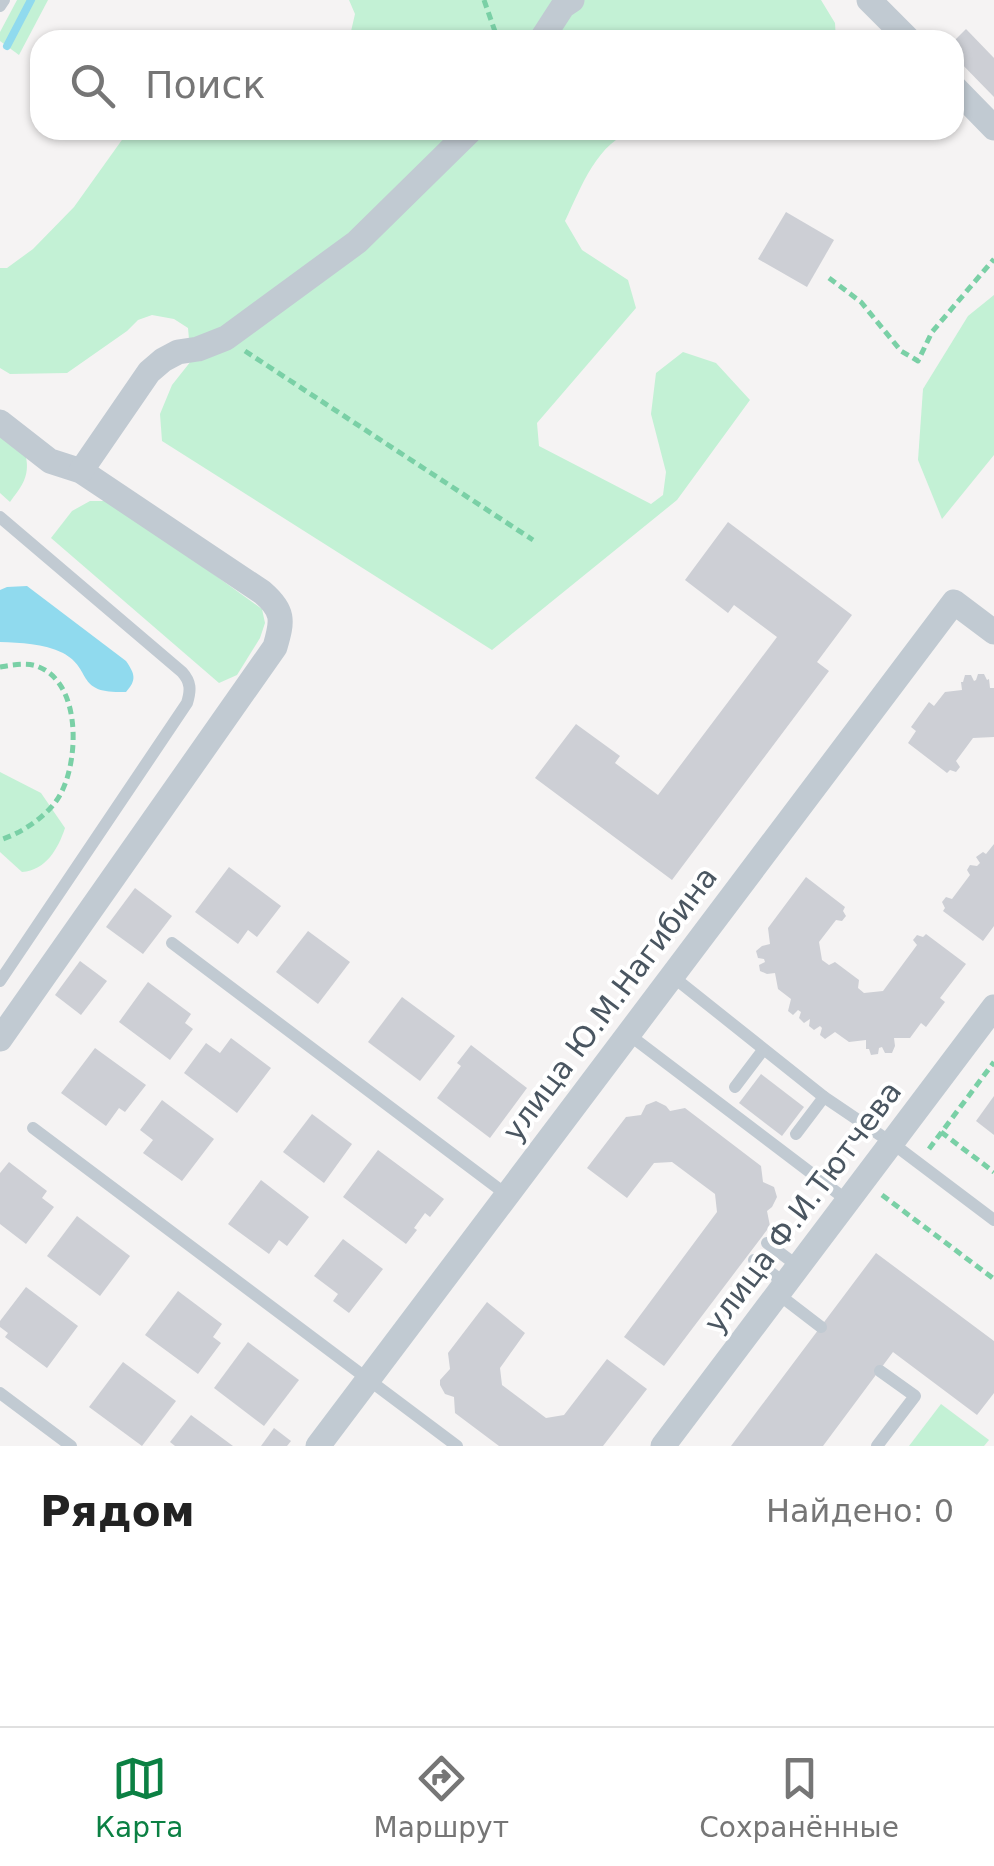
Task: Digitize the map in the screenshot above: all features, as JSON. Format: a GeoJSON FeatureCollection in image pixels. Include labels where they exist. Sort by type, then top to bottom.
{"type":"FeatureCollection","features":[{"type":"Feature","properties":{"kind":"street"},"geometry":{"type":"LineString","coordinates":[[548,30],[572,0]]}},
{"type":"Feature","properties":{"kind":"street"},"geometry":{"type":"LineString","coordinates":[[869,0],[898,30]]}},
{"type":"Feature","properties":{"kind":"street"},"geometry":{"type":"LineString","coordinates":[[964,97],[994,128]]}},
{"type":"Feature","properties":{"kind":"street"},"geometry":{"type":"LineString","coordinates":[[80,471],[149,372],[178,352],[226,338],[357,242],[461,140]]}},
{"type":"Feature","properties":{"kind":"street"},"geometry":{"type":"LineString","coordinates":[[0,422],[50,461],[80,471],[262,592],[278,606],[282,624],[275,647],[0,1039]]}},
{"type":"Feature","properties":{"kind":"street","name":"улица Ю.М.Нагибина"},"geometry":{"type":"LineString","coordinates":[[318,1446],[954,602],[994,632]]}},
{"type":"Feature","properties":{"kind":"street","name":"улица Ф.И.Тютчева"},"geometry":{"type":"LineString","coordinates":[[664,1446],[994,1007]]}},
{"type":"Feature","properties":{"kind":"lane"},"geometry":{"type":"LineString","coordinates":[[0,517],[182,672],[189,680],[190,692],[0,980]]}},
{"type":"Feature","properties":{"kind":"lane"},"geometry":{"type":"LineString","coordinates":[[172,943],[507,1195]]}},
{"type":"Feature","properties":{"kind":"lane"},"geometry":{"type":"LineString","coordinates":[[672,976],[824,1097],[994,1220]]}},
{"type":"Feature","properties":{"kind":"lane"},"geometry":{"type":"LineString","coordinates":[[628,1034],[856,1191]]}},
{"type":"Feature","properties":{"kind":"lane"},"geometry":{"type":"LineString","coordinates":[[735,1087],[763,1050]]}},
{"type":"Feature","properties":{"kind":"lane"},"geometry":{"type":"LineString","coordinates":[[796,1134],[824,1097]]}},
{"type":"Feature","properties":{"kind":"lane"},"geometry":{"type":"LineString","coordinates":[[32,1128],[456,1446]]}},
{"type":"Feature","properties":{"kind":"lane"},"geometry":{"type":"LineString","coordinates":[[766,1243],[788,1282],[821,1326]]}},
{"type":"Feature","properties":{"kind":"lane"},"geometry":{"type":"LineString","coordinates":[[754,1260],[788,1282]]}},
{"type":"Feature","properties":{"kind":"lane"},"geometry":{"type":"LineString","coordinates":[[877,1446],[914,1396],[880,1371]]}},
{"type":"Feature","properties":{"kind":"lane"},"geometry":{"type":"LineString","coordinates":[[0,1392],[71,1446]]}},
{"type":"Feature","properties":{"kind":"path"},"geometry":{"type":"LineString","coordinates":[[484,0],[494,30]]}},
{"type":"Feature","properties":{"kind":"path"},"geometry":{"type":"LineString","coordinates":[[829,278],[861,302],[901,351],[918,361],[932,332],[994,259]]}},
{"type":"Feature","properties":{"kind":"path"},"geometry":{"type":"LineString","coordinates":[[226,338],[533,540]]}},
{"type":"Feature","properties":{"kind":"path"},"geometry":{"type":"LineString","coordinates":[[0,666],[34,664],[50,673],[64,692],[72,721],[72,758],[60,794],[42,816],[0,840]]}},
{"type":"Feature","properties":{"kind":"path"},"geometry":{"type":"LineString","coordinates":[[928,1150],[994,1062]]}},
{"type":"Feature","properties":{"kind":"path"},"geometry":{"type":"LineString","coordinates":[[915,1112],[994,1172]]}},
{"type":"Feature","properties":{"kind":"path"},"geometry":{"type":"LineString","coordinates":[[856,1191],[994,1279]]}},
{"type":"Feature","properties":{"kind":"green space"},"geometry":{"type":"Polygon","coordinates":[[[17,0],[48,0],[19,55],[0,41],[0,32],[17,0]]]}},
{"type":"Feature","properties":{"kind":"green space"},"geometry":{"type":"Polygon","coordinates":[[[349,0],[821,0],[835,30],[351,30],[355,14],[349,0]]]}},
{"type":"Feature","properties":{"kind":"green space"},"geometry":{"type":"Polygon","coordinates":[[[122,140],[616,140],[584,181],[565,221],[582,250],[628,280],[636,308],[537,423],[539,446],[651,504],[663,495],[666,472],[651,414],[656,373],[683,352],[716,363],[750,400],[677,500],[492,650],[162,441],[160,414],[172,385],[191,361],[188,328],[174,319],[152,315],[138,320],[67,373],[10,374],[0,368],[0,268],[7,268],[33,249],[74,207],[122,140]]]}},
{"type":"Feature","properties":{"kind":"green space"},"geometry":{"type":"Polygon","coordinates":[[[994,295],[994,455],[942,519],[918,460],[923,389],[968,316],[994,295]]]}},
{"type":"Feature","properties":{"kind":"green space"},"geometry":{"type":"Polygon","coordinates":[[[0,436],[26,457],[26,476],[10,502],[0,493],[0,436]]]}},
{"type":"Feature","properties":{"kind":"green space"},"geometry":{"type":"Polygon","coordinates":[[[90,501],[112,501],[262,609],[265,623],[260,638],[237,675],[219,683],[51,538],[72,511],[90,501]]]}},
{"type":"Feature","properties":{"kind":"green space"},"geometry":{"type":"Polygon","coordinates":[[[0,772],[41,793],[65,828],[50,857],[30,870],[22,872],[0,852],[0,772]]]}},
{"type":"Feature","properties":{"kind":"green space"},"geometry":{"type":"Polygon","coordinates":[[[941,1404],[989,1440],[984,1446],[909,1446],[941,1404]]]}},
{"type":"Feature","properties":{"kind":"water"},"geometry":{"type":"Polygon","coordinates":[[[27,586],[126,661],[133,677],[126,692],[110,692],[91,685],[63,653],[32,644],[0,642],[0,590],[27,586]]]}},
{"type":"Feature","properties":{"kind":"building"},"geometry":{"type":"Polygon","coordinates":[[[964,31],[994,58],[994,97],[964,66],[964,31]]]}},
{"type":"Feature","properties":{"kind":"building"},"geometry":{"type":"Polygon","coordinates":[[[786,212],[834,240],[807,287],[758,259],[786,212]]]}},
{"type":"Feature","properties":{"kind":"building"},"geometry":{"type":"Polygon","coordinates":[[[728,522],[852,615],[817,662],[829,671],[672,880],[535,778],[576,724],[620,756],[615,763],[658,795],[777,637],[734,605],[728,613],[685,580],[728,522]]]}},
{"type":"Feature","properties":{"kind":"building"},"geometry":{"type":"Polygon","coordinates":[[[978,674],[984,674],[990,688],[994,688],[994,737],[973,738],[956,761],[960,767],[947,773],[908,743],[916,731],[911,727],[929,702],[934,706],[945,692],[962,690],[965,675],[971,675],[974,681],[978,674]]]}},
{"type":"Feature","properties":{"kind":"building"},"geometry":{"type":"Polygon","coordinates":[[[994,844],[994,926],[983,941],[943,911],[942,902],[946,897],[952,899],[970,875],[970,865],[980,863],[976,857],[986,854],[994,844]]]}},
{"type":"Feature","properties":{"kind":"building"},"geometry":{"type":"Polygon","coordinates":[[[229,867],[281,906],[257,937],[248,930],[238,944],[195,912],[229,867]]]}},
{"type":"Feature","properties":{"kind":"building"},"geometry":{"type":"Polygon","coordinates":[[[806,877],[845,907],[846,916],[842,921],[836,920],[819,942],[822,960],[829,965],[835,962],[859,980],[858,988],[864,993],[883,991],[917,945],[913,940],[917,935],[926,934],[966,964],[940,998],[945,1002],[926,1027],[921,1023],[910,1038],[894,1038],[892,1053],[885,1053],[882,1047],[878,1054],[871,1055],[866,1040],[849,1042],[835,1032],[825,1039],[820,1035],[820,1026],[814,1030],[809,1026],[810,1019],[804,1023],[799,1018],[801,1012],[793,1015],[788,1011],[791,999],[778,989],[775,973],[760,971],[759,965],[765,962],[756,951],[770,944],[768,928],[806,877]]]}},
{"type":"Feature","properties":{"kind":"building"},"geometry":{"type":"Polygon","coordinates":[[[135,888],[172,916],[143,954],[106,927],[135,888]]]}},
{"type":"Feature","properties":{"kind":"building"},"geometry":{"type":"Polygon","coordinates":[[[308,931],[350,962],[318,1004],[276,972],[308,931]]]}},
{"type":"Feature","properties":{"kind":"building"},"geometry":{"type":"Polygon","coordinates":[[[80,961],[107,981],[81,1015],[55,995],[80,961]]]}},
{"type":"Feature","properties":{"kind":"building"},"geometry":{"type":"Polygon","coordinates":[[[148,982],[191,1014],[185,1023],[193,1029],[170,1060],[119,1022],[148,982]]]}},
{"type":"Feature","properties":{"kind":"building"},"geometry":{"type":"Polygon","coordinates":[[[402,997],[455,1036],[420,1081],[368,1042],[402,997]]]}},
{"type":"Feature","properties":{"kind":"building"},"geometry":{"type":"Polygon","coordinates":[[[231,1038],[271,1068],[237,1113],[184,1073],[206,1043],[220,1053],[231,1038]]]}},
{"type":"Feature","properties":{"kind":"building"},"geometry":{"type":"Polygon","coordinates":[[[471,1045],[527,1088],[490,1138],[437,1098],[471,1045]]]}},
{"type":"Feature","properties":{"kind":"building"},"geometry":{"type":"Polygon","coordinates":[[[95,1048],[146,1085],[125,1112],[119,1108],[106,1126],[61,1093],[95,1048]]]}},
{"type":"Feature","properties":{"kind":"building"},"geometry":{"type":"Polygon","coordinates":[[[761,1074],[804,1107],[782,1136],[739,1103],[761,1074]]]}},
{"type":"Feature","properties":{"kind":"building"},"geometry":{"type":"Polygon","coordinates":[[[994,1096],[994,1135],[976,1121],[994,1096]]]}},
{"type":"Feature","properties":{"kind":"building"},"geometry":{"type":"Polygon","coordinates":[[[162,1100],[214,1139],[182,1181],[143,1153],[153,1140],[140,1130],[162,1100]]]}},
{"type":"Feature","properties":{"kind":"building"},"geometry":{"type":"Polygon","coordinates":[[[656,1101],[670,1111],[685,1108],[761,1166],[763,1182],[774,1187],[777,1197],[767,1211],[770,1226],[664,1366],[624,1337],[717,1212],[715,1194],[672,1162],[654,1163],[627,1198],[587,1168],[626,1117],[641,1115],[646,1105],[656,1101]]]}},
{"type":"Feature","properties":{"kind":"building"},"geometry":{"type":"Polygon","coordinates":[[[312,1114],[352,1144],[324,1183],[283,1152],[312,1114]]]}},
{"type":"Feature","properties":{"kind":"building"},"geometry":{"type":"Polygon","coordinates":[[[378,1150],[444,1199],[430,1217],[425,1213],[406,1244],[343,1197],[378,1150]]]}},
{"type":"Feature","properties":{"kind":"building"},"geometry":{"type":"Polygon","coordinates":[[[9,1162],[47,1191],[42,1198],[54,1207],[26,1244],[0,1224],[0,1173],[9,1162]]]}},
{"type":"Feature","properties":{"kind":"building"},"geometry":{"type":"Polygon","coordinates":[[[261,1180],[309,1217],[287,1246],[279,1240],[269,1254],[228,1224],[261,1180]]]}},
{"type":"Feature","properties":{"kind":"building"},"geometry":{"type":"Polygon","coordinates":[[[77,1216],[130,1256],[100,1296],[47,1256],[77,1216]]]}},
{"type":"Feature","properties":{"kind":"building"},"geometry":{"type":"Polygon","coordinates":[[[343,1239],[383,1269],[349,1313],[333,1301],[338,1294],[314,1276],[343,1239]]]}},
{"type":"Feature","properties":{"kind":"building"},"geometry":{"type":"Polygon","coordinates":[[[876,1253],[994,1341],[994,1393],[977,1415],[893,1352],[823,1446],[731,1446],[876,1253]]]}},
{"type":"Feature","properties":{"kind":"building"},"geometry":{"type":"Polygon","coordinates":[[[26,1287],[78,1326],[47,1368],[5,1337],[8,1333],[0,1327],[0,1321],[26,1287]]]}},
{"type":"Feature","properties":{"kind":"building"},"geometry":{"type":"Polygon","coordinates":[[[178,1291],[222,1324],[213,1337],[221,1343],[198,1374],[145,1335],[178,1291]]]}},
{"type":"Feature","properties":{"kind":"building"},"geometry":{"type":"Polygon","coordinates":[[[487,1302],[525,1333],[500,1368],[502,1385],[546,1418],[564,1415],[607,1359],[647,1389],[603,1446],[499,1446],[455,1413],[454,1397],[445,1394],[440,1380],[450,1369],[448,1353],[487,1302]]]}},
{"type":"Feature","properties":{"kind":"building"},"geometry":{"type":"Polygon","coordinates":[[[248,1342],[299,1380],[264,1426],[214,1388],[248,1342]]]}},
{"type":"Feature","properties":{"kind":"building"},"geometry":{"type":"Polygon","coordinates":[[[123,1362],[176,1401],[142,1446],[89,1407],[123,1362]]]}},
{"type":"Feature","properties":{"kind":"building"},"geometry":{"type":"Polygon","coordinates":[[[191,1415],[233,1446],[175,1446],[170,1442],[191,1415]]]}},
{"type":"Feature","properties":{"kind":"building"},"geometry":{"type":"Polygon","coordinates":[[[274,1428],[291,1441],[287,1446],[261,1446],[274,1428]]]}},
{"type":"Feature","properties":{"kind":"waterway"},"geometry":{"type":"LineString","coordinates":[[7,46],[31,0]]}}]}
